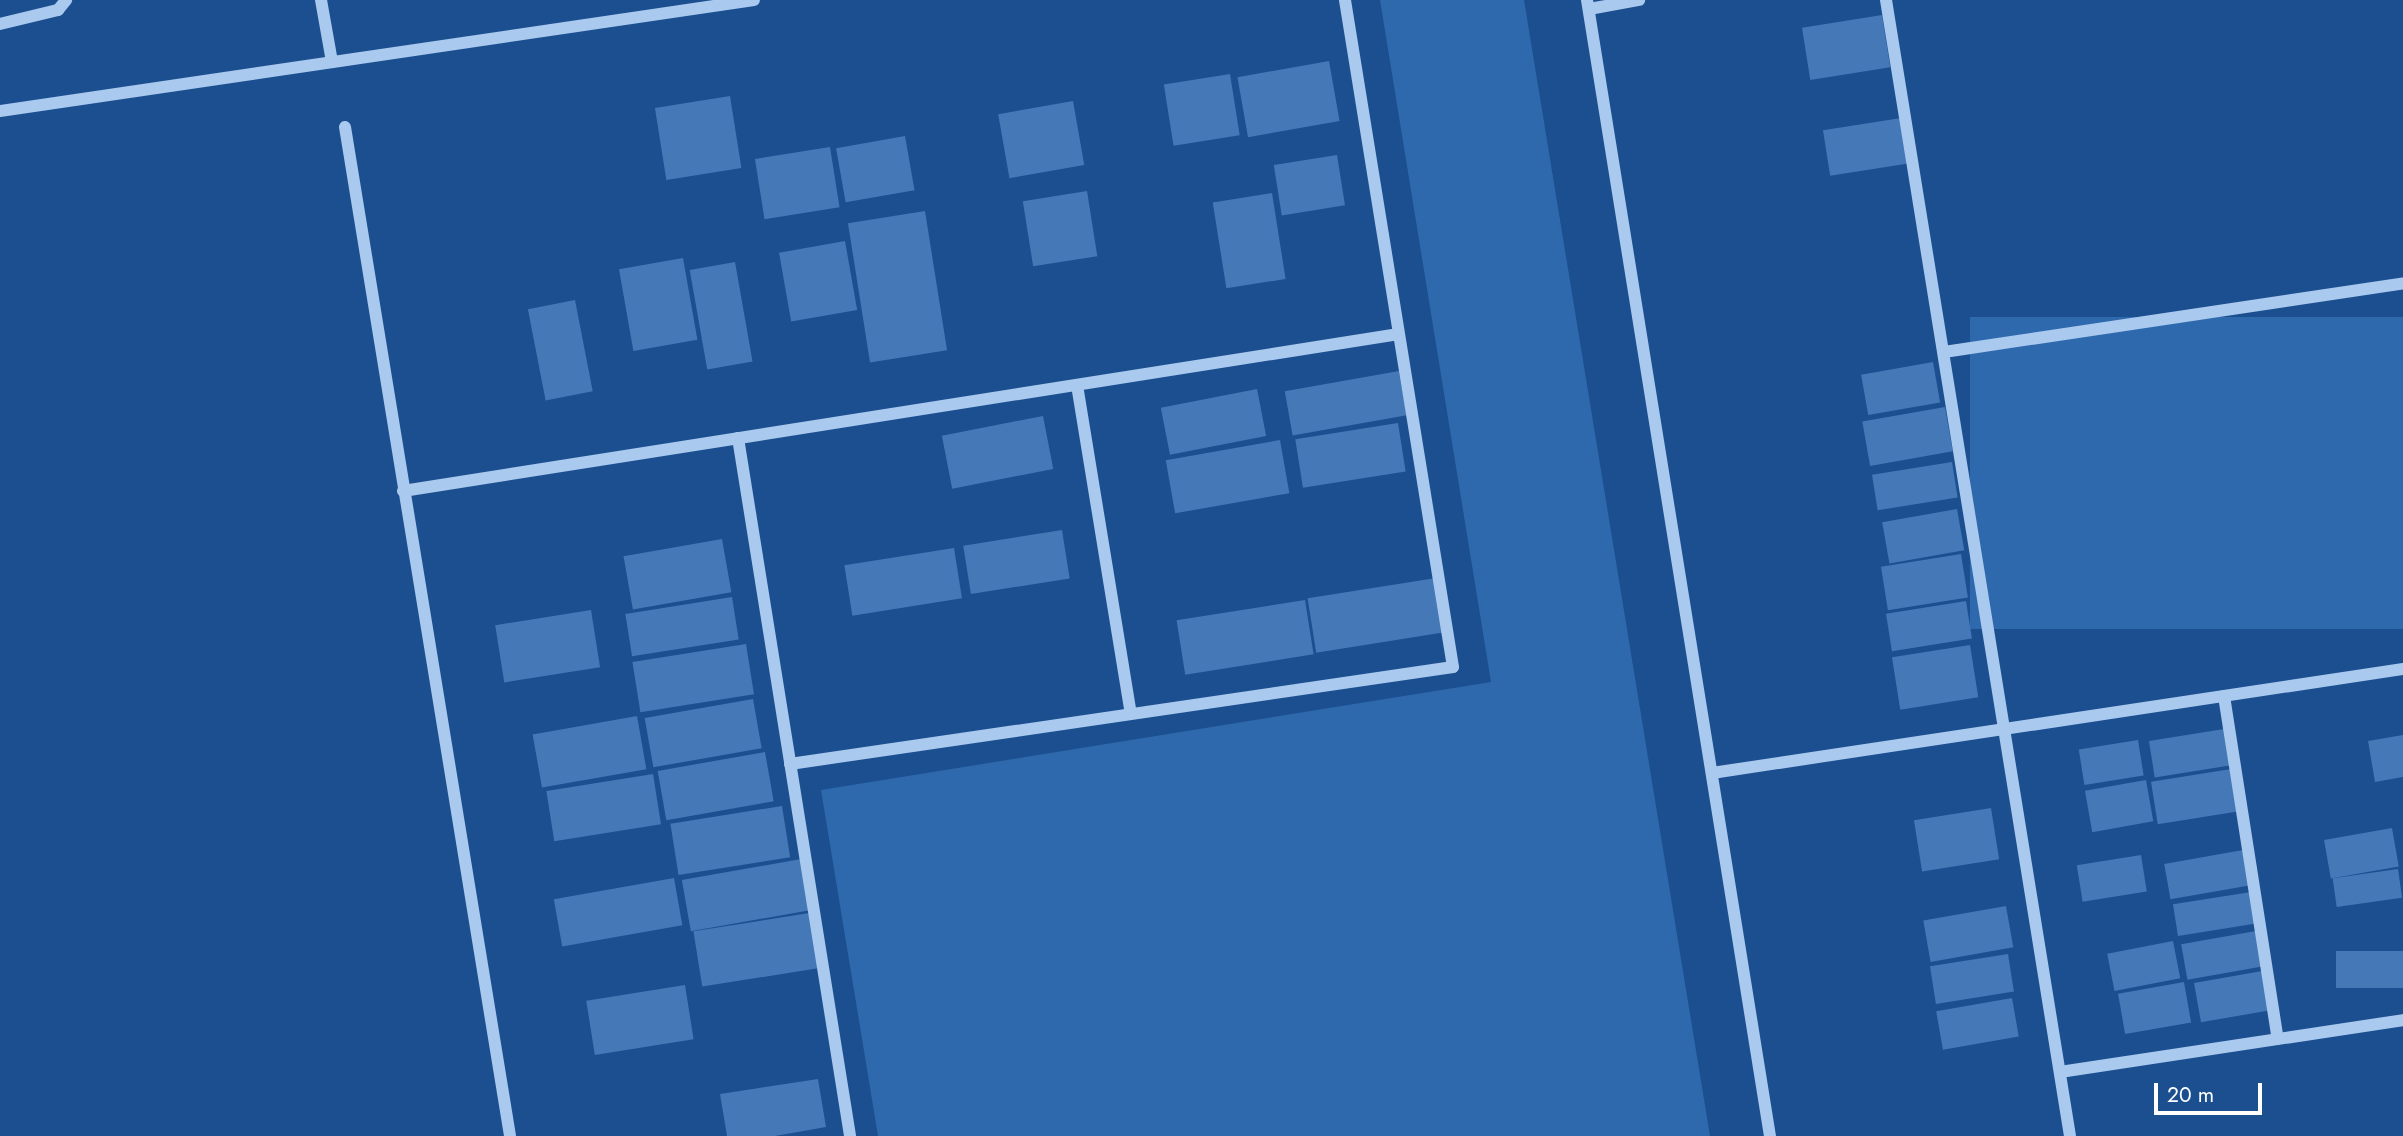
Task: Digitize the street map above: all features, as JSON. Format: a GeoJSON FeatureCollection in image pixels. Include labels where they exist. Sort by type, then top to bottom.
{"type":"FeatureCollection","features":[{"type":"Feature","properties":{"kind":"street"},"geometry":{"type":"LineString","coordinates":[[0,24],[58,10],[66,0]]}},
{"type":"Feature","properties":{"kind":"street"},"geometry":{"type":"LineString","coordinates":[[321,0],[331,62]]}},
{"type":"Feature","properties":{"kind":"street"},"geometry":{"type":"LineString","coordinates":[[0,111],[754,0]]}},
{"type":"Feature","properties":{"kind":"street"},"geometry":{"type":"LineString","coordinates":[[790,765],[1453,667],[1345,0]]}},
{"type":"Feature","properties":{"kind":"street"},"geometry":{"type":"LineString","coordinates":[[1639,0],[1588,4],[1770,1136]]}},
{"type":"Feature","properties":{"kind":"street"},"geometry":{"type":"LineString","coordinates":[[1886,0],[2070,1136]]}},
{"type":"Feature","properties":{"kind":"street"},"geometry":{"type":"LineString","coordinates":[[345,127],[510,1136]]}},
{"type":"Feature","properties":{"kind":"street"},"geometry":{"type":"LineString","coordinates":[[1944,352],[2403,283]]}},
{"type":"Feature","properties":{"kind":"street"},"geometry":{"type":"LineString","coordinates":[[403,491],[1399,334]]}},
{"type":"Feature","properties":{"kind":"street"},"geometry":{"type":"LineString","coordinates":[[1077,385],[1131,714]]}},
{"type":"Feature","properties":{"kind":"street"},"geometry":{"type":"LineString","coordinates":[[738,438],[850,1136]]}},
{"type":"Feature","properties":{"kind":"street"},"geometry":{"type":"LineString","coordinates":[[1712,773],[2403,669]]}},
{"type":"Feature","properties":{"kind":"street"},"geometry":{"type":"LineString","coordinates":[[2224,696],[2278,1039]]}},
{"type":"Feature","properties":{"kind":"street"},"geometry":{"type":"LineString","coordinates":[[2060,1072],[2403,1020]]}},
{"type":"Feature","properties":{"kind":"shaded area"},"geometry":{"type":"Polygon","coordinates":[[[1380,0],[1524,0],[1710,1136],[878,1136],[821,790],[1491,682],[1380,0]]]}},
{"type":"Feature","properties":{"kind":"shaded area"},"geometry":{"type":"Polygon","coordinates":[[[1970,317],[2403,317],[2403,629],[1970,629],[1970,317]]]}},
{"type":"Feature","properties":{"kind":"building"},"geometry":{"type":"Polygon","coordinates":[[[1882,15],[1890,67],[1810,80],[1802,28],[1882,15]]]}},
{"type":"Feature","properties":{"kind":"building"},"geometry":{"type":"Polygon","coordinates":[[[1329,61],[1340,121],[1248,137],[1237,77],[1329,61]]]}},
{"type":"Feature","properties":{"kind":"building"},"geometry":{"type":"Polygon","coordinates":[[[1230,74],[1240,135],[1174,146],[1164,84],[1230,74]]]}},
{"type":"Feature","properties":{"kind":"building"},"geometry":{"type":"Polygon","coordinates":[[[730,96],[741,168],[666,180],[655,108],[730,96]]]}},
{"type":"Feature","properties":{"kind":"building"},"geometry":{"type":"Polygon","coordinates":[[[1073,101],[1084,165],[1009,178],[998,114],[1073,101]]]}},
{"type":"Feature","properties":{"kind":"building"},"geometry":{"type":"Polygon","coordinates":[[[1901,118],[1908,163],[1830,176],[1823,130],[1901,118]]]}},
{"type":"Feature","properties":{"kind":"building"},"geometry":{"type":"Polygon","coordinates":[[[905,136],[915,190],[846,202],[836,148],[905,136]]]}},
{"type":"Feature","properties":{"kind":"building"},"geometry":{"type":"Polygon","coordinates":[[[830,147],[840,207],[764,219],[755,159],[830,147]]]}},
{"type":"Feature","properties":{"kind":"building"},"geometry":{"type":"Polygon","coordinates":[[[1337,155],[1345,205],[1282,215],[1274,165],[1337,155]]]}},
{"type":"Feature","properties":{"kind":"building"},"geometry":{"type":"Polygon","coordinates":[[[1087,191],[1097,256],[1033,266],[1023,201],[1087,191]]]}},
{"type":"Feature","properties":{"kind":"building"},"geometry":{"type":"Polygon","coordinates":[[[1272,193],[1286,279],[1226,288],[1213,202],[1272,193]]]}},
{"type":"Feature","properties":{"kind":"building"},"geometry":{"type":"Polygon","coordinates":[[[925,211],[947,350],[870,362],[848,223],[925,211]]]}},
{"type":"Feature","properties":{"kind":"building"},"geometry":{"type":"Polygon","coordinates":[[[845,241],[857,310],[791,322],[779,253],[845,241]]]}},
{"type":"Feature","properties":{"kind":"building"},"geometry":{"type":"Polygon","coordinates":[[[683,258],[697,340],[633,351],[619,269],[683,258]]]}},
{"type":"Feature","properties":{"kind":"building"},"geometry":{"type":"Polygon","coordinates":[[[735,262],[753,361],[707,369],[690,270],[735,262]]]}},
{"type":"Feature","properties":{"kind":"building"},"geometry":{"type":"Polygon","coordinates":[[[575,300],[593,391],[546,400],[528,309],[575,300]]]}},
{"type":"Feature","properties":{"kind":"building"},"geometry":{"type":"Polygon","coordinates":[[[1933,362],[1940,402],[1868,415],[1861,375],[1933,362]]]}},
{"type":"Feature","properties":{"kind":"building"},"geometry":{"type":"Polygon","coordinates":[[[1399,371],[1407,415],[1293,435],[1285,391],[1399,371]]]}},
{"type":"Feature","properties":{"kind":"building"},"geometry":{"type":"Polygon","coordinates":[[[1257,389],[1266,436],[1170,455],[1161,408],[1257,389]]]}},
{"type":"Feature","properties":{"kind":"building"},"geometry":{"type":"Polygon","coordinates":[[[1945,407],[1953,451],[1870,466],[1862,422],[1945,407]]]}},
{"type":"Feature","properties":{"kind":"building"},"geometry":{"type":"Polygon","coordinates":[[[1043,416],[1053,469],[952,489],[942,436],[1043,416]]]}},
{"type":"Feature","properties":{"kind":"building"},"geometry":{"type":"Polygon","coordinates":[[[1398,423],[1406,471],[1303,488],[1295,439],[1398,423]]]}},
{"type":"Feature","properties":{"kind":"building"},"geometry":{"type":"Polygon","coordinates":[[[1280,440],[1289,493],[1175,513],[1166,460],[1280,440]]]}},
{"type":"Feature","properties":{"kind":"building"},"geometry":{"type":"Polygon","coordinates":[[[1952,462],[1958,498],[1878,510],[1872,475],[1952,462]]]}},
{"type":"Feature","properties":{"kind":"building"},"geometry":{"type":"Polygon","coordinates":[[[1957,509],[1964,550],[1889,564],[1882,522],[1957,509]]]}},
{"type":"Feature","properties":{"kind":"building"},"geometry":{"type":"Polygon","coordinates":[[[1062,530],[1070,578],[971,594],[963,546],[1062,530]]]}},
{"type":"Feature","properties":{"kind":"building"},"geometry":{"type":"Polygon","coordinates":[[[722,539],[731,592],[633,610],[624,556],[722,539]]]}},
{"type":"Feature","properties":{"kind":"building"},"geometry":{"type":"Polygon","coordinates":[[[954,548],[962,598],[852,616],[844,565],[954,548]]]}},
{"type":"Feature","properties":{"kind":"building"},"geometry":{"type":"Polygon","coordinates":[[[1961,554],[1968,597],[1888,610],[1881,567],[1961,554]]]}},
{"type":"Feature","properties":{"kind":"building"},"geometry":{"type":"Polygon","coordinates":[[[1436,578],[1445,632],[1316,653],[1308,598],[1436,578]]]}},
{"type":"Feature","properties":{"kind":"building"},"geometry":{"type":"Polygon","coordinates":[[[732,597],[739,639],[632,656],[625,614],[732,597]]]}},
{"type":"Feature","properties":{"kind":"building"},"geometry":{"type":"Polygon","coordinates":[[[1305,600],[1314,654],[1185,675],[1177,620],[1305,600]]]}},
{"type":"Feature","properties":{"kind":"building"},"geometry":{"type":"Polygon","coordinates":[[[1966,601],[1972,639],[1892,651],[1886,614],[1966,601]]]}},
{"type":"Feature","properties":{"kind":"building"},"geometry":{"type":"Polygon","coordinates":[[[591,610],[600,667],[504,682],[495,625],[591,610]]]}},
{"type":"Feature","properties":{"kind":"building"},"geometry":{"type":"Polygon","coordinates":[[[746,644],[754,694],[640,712],[632,662],[746,644]]]}},
{"type":"Feature","properties":{"kind":"building"},"geometry":{"type":"Polygon","coordinates":[[[1970,645],[1978,697],[1900,710],[1892,657],[1970,645]]]}},
{"type":"Feature","properties":{"kind":"building"},"geometry":{"type":"Polygon","coordinates":[[[753,699],[762,748],[653,767],[645,718],[753,699]]]}},
{"type":"Feature","properties":{"kind":"building"},"geometry":{"type":"Polygon","coordinates":[[[637,716],[646,769],[542,788],[533,734],[637,716]]]}},
{"type":"Feature","properties":{"kind":"building"},"geometry":{"type":"Polygon","coordinates":[[[2224,729],[2230,766],[2155,777],[2149,741],[2224,729]]]}},
{"type":"Feature","properties":{"kind":"building"},"geometry":{"type":"Polygon","coordinates":[[[2403,735],[2403,777],[2375,782],[2368,741],[2403,735]]]}},
{"type":"Feature","properties":{"kind":"building"},"geometry":{"type":"Polygon","coordinates":[[[2138,740],[2144,776],[2084,785],[2079,749],[2138,740]]]}},
{"type":"Feature","properties":{"kind":"building"},"geometry":{"type":"Polygon","coordinates":[[[765,752],[774,801],[666,820],[658,771],[765,752]]]}},
{"type":"Feature","properties":{"kind":"building"},"geometry":{"type":"Polygon","coordinates":[[[2231,769],[2238,811],[2158,824],[2151,782],[2231,769]]]}},
{"type":"Feature","properties":{"kind":"building"},"geometry":{"type":"Polygon","coordinates":[[[653,774],[661,824],[554,841],[546,791],[653,774]]]}},
{"type":"Feature","properties":{"kind":"building"},"geometry":{"type":"Polygon","coordinates":[[[2146,780],[2153,821],[2092,832],[2085,791],[2146,780]]]}},
{"type":"Feature","properties":{"kind":"building"},"geometry":{"type":"Polygon","coordinates":[[[782,806],[790,857],[679,875],[670,824],[782,806]]]}},
{"type":"Feature","properties":{"kind":"building"},"geometry":{"type":"Polygon","coordinates":[[[1991,808],[1999,859],[1922,872],[1914,820],[1991,808]]]}},
{"type":"Feature","properties":{"kind":"building"},"geometry":{"type":"Polygon","coordinates":[[[2392,828],[2399,866],[2331,878],[2324,840],[2392,828]]]}},
{"type":"Feature","properties":{"kind":"building"},"geometry":{"type":"Polygon","coordinates":[[[2243,850],[2249,885],[2170,899],[2164,864],[2243,850]]]}},
{"type":"Feature","properties":{"kind":"building"},"geometry":{"type":"Polygon","coordinates":[[[2141,855],[2147,892],[2083,902],[2077,865],[2141,855]]]}},
{"type":"Feature","properties":{"kind":"building"},"geometry":{"type":"Polygon","coordinates":[[[801,859],[810,910],[691,931],[682,880],[801,859]]]}},
{"type":"Feature","properties":{"kind":"building"},"geometry":{"type":"Polygon","coordinates":[[[2398,869],[2402,898],[2337,907],[2333,878],[2398,869]]]}},
{"type":"Feature","properties":{"kind":"building"},"geometry":{"type":"Polygon","coordinates":[[[674,878],[682,925],[562,946],[554,899],[674,878]]]}},
{"type":"Feature","properties":{"kind":"building"},"geometry":{"type":"Polygon","coordinates":[[[2251,892],[2256,924],[2178,936],[2173,904],[2251,892]]]}},
{"type":"Feature","properties":{"kind":"building"},"geometry":{"type":"Polygon","coordinates":[[[2006,906],[2013,947],[1931,962],[1923,921],[2006,906]]]}},
{"type":"Feature","properties":{"kind":"building"},"geometry":{"type":"Polygon","coordinates":[[[809,913],[818,968],[702,987],[693,931],[809,913]]]}},
{"type":"Feature","properties":{"kind":"building"},"geometry":{"type":"Polygon","coordinates":[[[2256,931],[2262,966],[2187,980],[2181,944],[2256,931]]]}},
{"type":"Feature","properties":{"kind":"building"},"geometry":{"type":"Polygon","coordinates":[[[2173,941],[2180,978],[2114,991],[2107,954],[2173,941]]]}},
{"type":"Feature","properties":{"kind":"building"},"geometry":{"type":"Polygon","coordinates":[[[2336,951],[2403,951],[2403,988],[2336,988],[2336,951]]]}},
{"type":"Feature","properties":{"kind":"building"},"geometry":{"type":"Polygon","coordinates":[[[2008,954],[2014,992],[1936,1004],[1930,966],[2008,954]]]}},
{"type":"Feature","properties":{"kind":"building"},"geometry":{"type":"Polygon","coordinates":[[[2262,971],[2269,1010],[2201,1022],[2194,983],[2262,971]]]}},
{"type":"Feature","properties":{"kind":"building"},"geometry":{"type":"Polygon","coordinates":[[[2184,982],[2191,1022],[2125,1034],[2118,994],[2184,982]]]}},
{"type":"Feature","properties":{"kind":"building"},"geometry":{"type":"Polygon","coordinates":[[[685,985],[694,1039],[595,1055],[586,1001],[685,985]]]}},
{"type":"Feature","properties":{"kind":"building"},"geometry":{"type":"Polygon","coordinates":[[[2012,998],[2019,1036],[1943,1050],[1936,1011],[2012,998]]]}},
{"type":"Feature","properties":{"kind":"building"},"geometry":{"type":"Polygon","coordinates":[[[818,1079],[826,1127],[775,1136],[727,1136],[720,1094],[818,1079]]]}}]}
